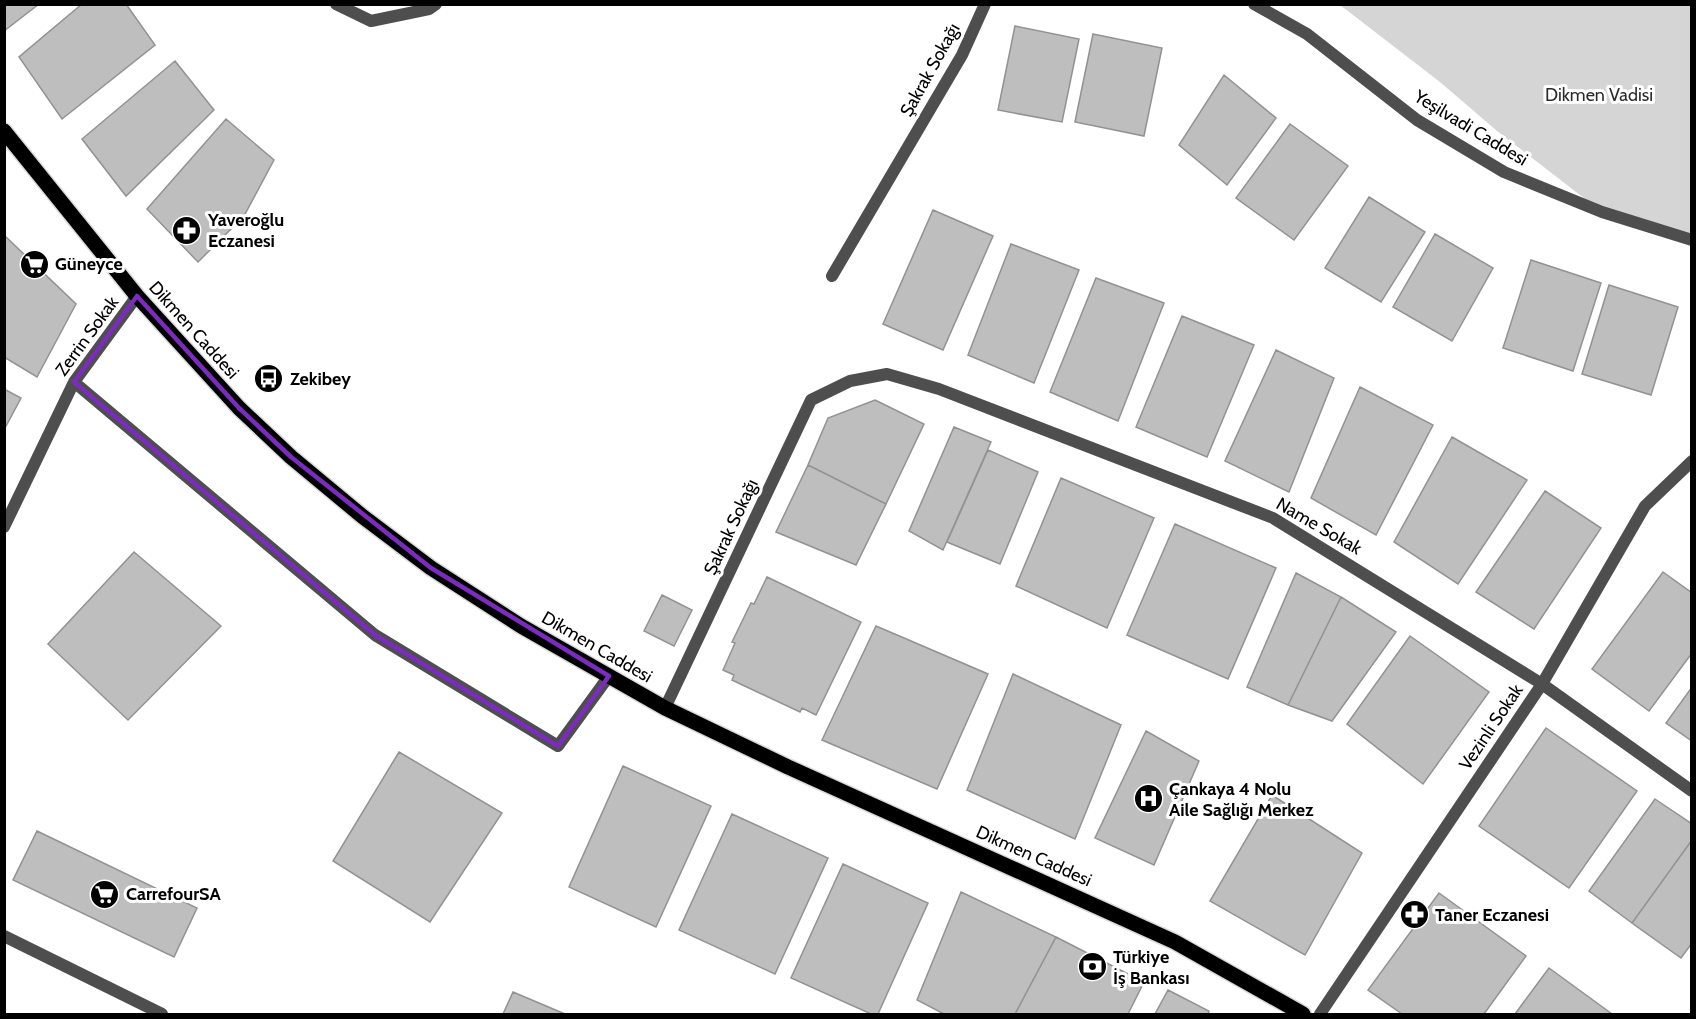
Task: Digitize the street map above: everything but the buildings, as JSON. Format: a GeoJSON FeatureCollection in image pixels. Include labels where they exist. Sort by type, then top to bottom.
{"type":"FeatureCollection","features":[{"type":"Feature","properties":{"kind":"main road","name":"Dikmen Caddesi"},"geometry":{"type":"LineString","coordinates":[[4,130],[137,296],[239,408],[291,457],[362,516],[431,568],[521,626],[665,708],[1175,942],[1303,1014]]}},
{"type":"Feature","properties":{"kind":"street"},"geometry":{"type":"LineString","coordinates":[[336,4],[371,21],[429,9],[436,4]]}},
{"type":"Feature","properties":{"kind":"street","name":"Şakrak Sokağı"},"geometry":{"type":"LineString","coordinates":[[832,276],[963,55],[985,4]]}},
{"type":"Feature","properties":{"kind":"street","name":"Yeşilvadi Caddesi"},"geometry":{"type":"LineString","coordinates":[[1254,4],[1306,34],[1417,120],[1504,172],[1602,212],[1692,240]]}},
{"type":"Feature","properties":{"kind":"street","name":"Zerrin Sokak"},"geometry":{"type":"LineString","coordinates":[[4,527],[74,382],[137,296]]}},
{"type":"Feature","properties":{"kind":"street","name":"Name Sokak"},"geometry":{"type":"LineString","coordinates":[[850,381],[887,374],[939,389],[1273,518],[1542,684],[1692,792]]}},
{"type":"Feature","properties":{"kind":"street","name":"Şakrak Sokağı"},"geometry":{"type":"LineString","coordinates":[[665,708],[811,400],[850,381]]}},
{"type":"Feature","properties":{"kind":"street"},"geometry":{"type":"LineString","coordinates":[[74,382],[375,635],[558,746],[609,676]]}},
{"type":"Feature","properties":{"kind":"street","name":"Vezinli Sokak"},"geometry":{"type":"LineString","coordinates":[[1320,1014],[1542,684],[1645,506],[1692,461]]}},
{"type":"Feature","properties":{"kind":"street"},"geometry":{"type":"LineString","coordinates":[[4,936],[162,1014]]}},
{"type":"Feature","properties":{"kind":"highlighted area"},"geometry":{"type":"Polygon","coordinates":[[[137,296],[239,408],[291,457],[431,568],[609,676],[558,746],[375,635],[74,382],[137,296]]]}},
{"type":"Feature","properties":{"kind":"green space","name":"Dikmen Vadisi"},"geometry":{"type":"Polygon","coordinates":[[[1340,5],[1691,5],[1691,240],[1602,212],[1340,5]]]}},
{"type":"Feature","properties":{"kind":"place","name":"Yaveroğlu Eczanesi"},"geometry":{"type":"Point","coordinates":[187,230]}},
{"type":"Feature","properties":{"kind":"place","name":"Güneyce"},"geometry":{"type":"Point","coordinates":[34,264]}},
{"type":"Feature","properties":{"kind":"place","name":"Zekibey"},"geometry":{"type":"Point","coordinates":[269,379]}},
{"type":"Feature","properties":{"kind":"place","name":"Çankaya 4 Nolu Aile Sağlığı Merkez"},"geometry":{"type":"Point","coordinates":[1148,799]}},
{"type":"Feature","properties":{"kind":"place","name":"CarrefourSA"},"geometry":{"type":"Point","coordinates":[105,894]}},
{"type":"Feature","properties":{"kind":"place","name":"Taner Eczanesi"},"geometry":{"type":"Point","coordinates":[1414,915]}},
{"type":"Feature","properties":{"kind":"place","name":"Türkiye İş Bankası"},"geometry":{"type":"Point","coordinates":[1092,967]}}]}
